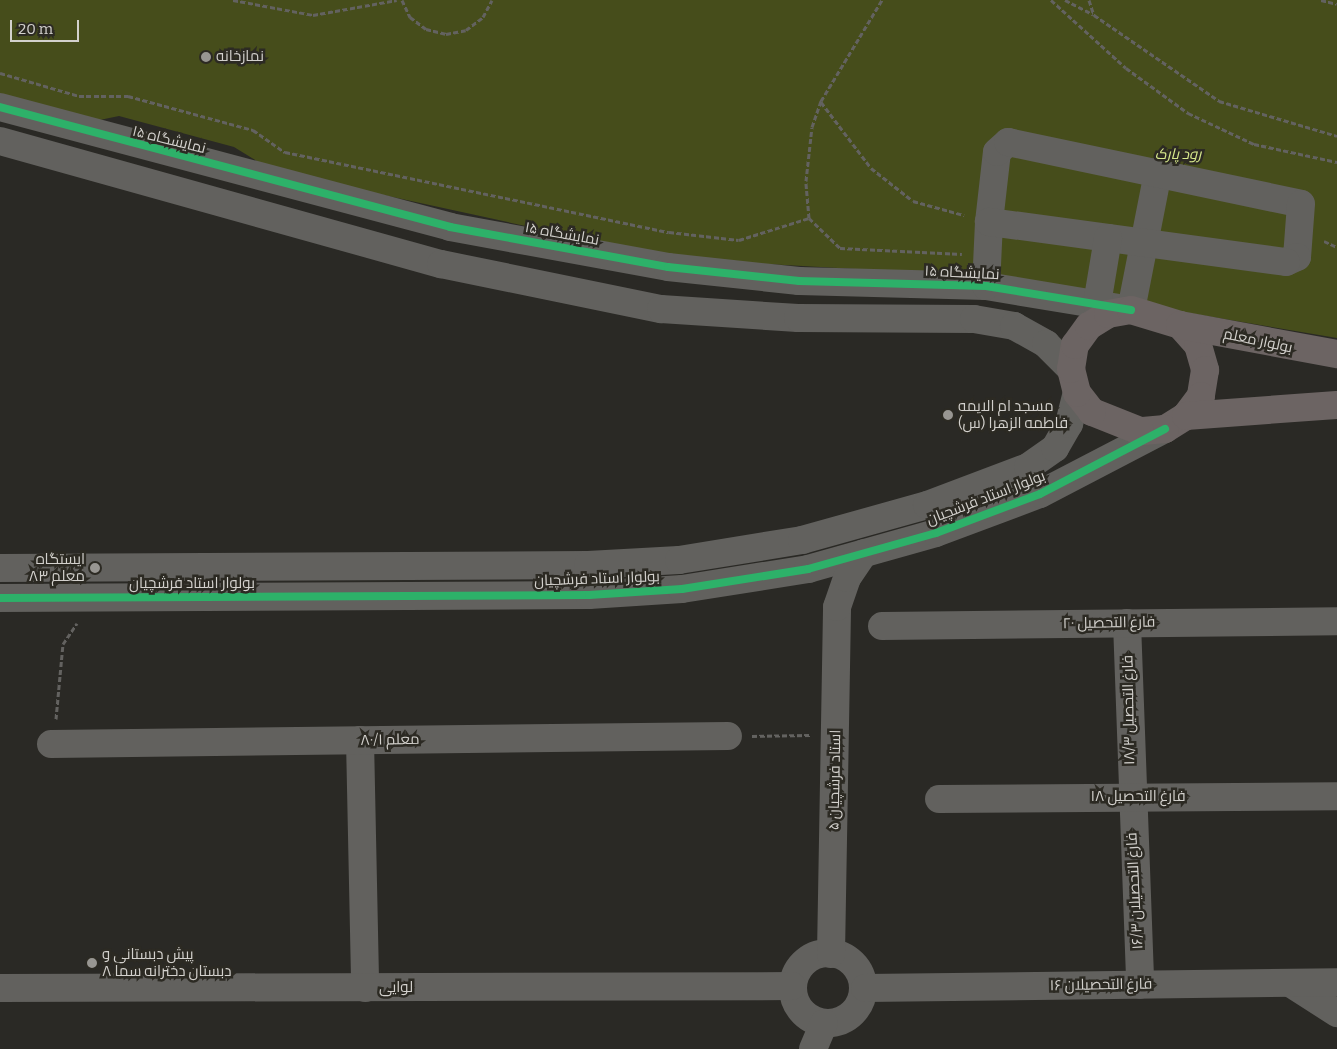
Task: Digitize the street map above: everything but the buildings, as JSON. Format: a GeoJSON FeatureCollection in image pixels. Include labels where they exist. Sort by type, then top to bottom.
{"type":"FeatureCollection","features":[{"type":"Feature","properties":{"kind":"main road"},"geometry":{"type":"LineString","coordinates":[[1175,422],[1200,396],[1205,370],[1198,345],[1180,325],[1131,310],[1108,314],[1089,326],[1075,345],[1074,381],[1100,415],[1140,431],[1175,422],[1337,405]]}},
{"type":"Feature","properties":{"kind":"main road","name":"بولوار معلم"},"geometry":{"type":"LineString","coordinates":[[1180,325],[1337,354]]}},
{"type":"Feature","properties":{"kind":"street","name":"نمایشگاه ۱۵"},"geometry":{"type":"LineString","coordinates":[[0,107],[450,227],[668,267],[799,282],[986,286],[1131,310]]}},
{"type":"Feature","properties":{"kind":"street"},"geometry":{"type":"LineString","coordinates":[[0,141],[441,264],[661,309],[798,318],[974,319],[1014,326],[1046,344],[1074,381]]}},
{"type":"Feature","properties":{"kind":"street"},"geometry":{"type":"LineString","coordinates":[[986,286],[989,222],[997,152],[1008,142],[1296,200],[1301,204],[1297,257],[1286,262],[989,222]]}},
{"type":"Feature","properties":{"kind":"street"},"geometry":{"type":"LineString","coordinates":[[1131,310],[1158,172]]}},
{"type":"Feature","properties":{"kind":"street"},"geometry":{"type":"LineString","coordinates":[[1097,304],[1108,238]]}},
{"type":"Feature","properties":{"kind":"street","name":"بولوار استاد فرشچیان"},"geometry":{"type":"LineString","coordinates":[[0,568],[588,565],[679,560],[802,540],[927,505],[1028,468],[1056,448],[1069,424],[1074,381]]}},
{"type":"Feature","properties":{"kind":"street","name":"بولوار استاد فرشچیان"},"geometry":{"type":"LineString","coordinates":[[0,598],[589,595],[682,589],[808,569],[936,533],[1040,494],[1175,422]]}},
{"type":"Feature","properties":{"kind":"street","name":"استاد فرشچیان ۵"},"geometry":{"type":"LineString","coordinates":[[831,954],[837,607],[847,578],[864,553]]}},
{"type":"Feature","properties":{"kind":"street"},"geometry":{"type":"LineString","coordinates":[[808,569],[837,607]]}},
{"type":"Feature","properties":{"kind":"street","name":"فارغ التحصیل ۲۰"},"geometry":{"type":"LineString","coordinates":[[882,626],[1337,621]]}},
{"type":"Feature","properties":{"kind":"street","name":"فارغ التحصیل ۱۸/۳"},"geometry":{"type":"LineString","coordinates":[[1127,623],[1130,798]]}},
{"type":"Feature","properties":{"kind":"street","name":"معلم ۸۰/۱"},"geometry":{"type":"LineString","coordinates":[[51,744],[728,736]]}},
{"type":"Feature","properties":{"kind":"street"},"geometry":{"type":"LineString","coordinates":[[360,740],[365,988]]}},
{"type":"Feature","properties":{"kind":"street","name":"فارغ التحصیل ۱۸"},"geometry":{"type":"LineString","coordinates":[[939,799],[1337,796]]}},
{"type":"Feature","properties":{"kind":"street","name":"فارغ التحصیلان ۱۶/۳"},"geometry":{"type":"LineString","coordinates":[[1130,798],[1140,985]]}},
{"type":"Feature","properties":{"kind":"street"},"geometry":{"type":"LineString","coordinates":[[813,1049],[824,1023],[857,1004],[865,988],[857,963],[831,954],[800,971],[792,986],[798,1011],[824,1023]]}},
{"type":"Feature","properties":{"kind":"street","name":"فارغ التحصیلان ۱۶"},"geometry":{"type":"LineString","coordinates":[[865,988],[1337,982]]}},
{"type":"Feature","properties":{"kind":"street"},"geometry":{"type":"LineString","coordinates":[[1290,983],[1337,1013]]}},
{"type":"Feature","properties":{"kind":"street","name":"لوایی"},"geometry":{"type":"LineString","coordinates":[[0,988],[792,986]]}},
{"type":"Feature","properties":{"kind":"path"},"geometry":{"type":"LineString","coordinates":[[233,0],[313,15],[397,0]]}},
{"type":"Feature","properties":{"kind":"path"},"geometry":{"type":"LineString","coordinates":[[402,0],[410,17],[426,29],[446,34],[466,30],[482,17],[492,0]]}},
{"type":"Feature","properties":{"kind":"path"},"geometry":{"type":"LineString","coordinates":[[882,0],[821,102],[812,127],[806,181],[809,218],[840,248],[987,255]]}},
{"type":"Feature","properties":{"kind":"path"},"geometry":{"type":"LineString","coordinates":[[1051,0],[1126,68],[1188,113],[1254,144],[1337,162]]}},
{"type":"Feature","properties":{"kind":"path"},"geometry":{"type":"LineString","coordinates":[[1065,0],[1094,15],[1219,102],[1337,136]]}},
{"type":"Feature","properties":{"kind":"path"},"geometry":{"type":"LineString","coordinates":[[1089,0],[1094,15]]}},
{"type":"Feature","properties":{"kind":"path"},"geometry":{"type":"LineString","coordinates":[[1320,0],[1337,4]]}},
{"type":"Feature","properties":{"kind":"path"},"geometry":{"type":"LineString","coordinates":[[0,73],[80,96],[128,96],[253,130],[285,152],[669,232],[739,240],[809,218]]}},
{"type":"Feature","properties":{"kind":"path"},"geometry":{"type":"LineString","coordinates":[[821,102],[871,168],[913,201],[989,222]]}},
{"type":"Feature","properties":{"kind":"path"},"geometry":{"type":"LineString","coordinates":[[51,744],[62,644],[95,598]]}},
{"type":"Feature","properties":{"kind":"path"},"geometry":{"type":"LineString","coordinates":[[728,736],[836,735]]}},
{"type":"Feature","properties":{"kind":"green space","name":"رود پارک"},"geometry":{"type":"Polygon","coordinates":[[[0,0],[1337,0],[1337,338],[963,275],[677,259],[273,171],[234,147],[119,116],[90,122],[0,97],[0,0]]]}},
{"type":"Feature","properties":{"kind":"cycle path"},"geometry":{"type":"LineString","coordinates":[[0,107],[450,227],[668,267],[799,281],[986,286],[1131,310]]}},
{"type":"Feature","properties":{"kind":"cycle path"},"geometry":{"type":"LineString","coordinates":[[0,598],[589,595],[682,589],[808,569],[936,533],[1040,494],[1165,429]]}},
{"type":"Feature","properties":{"kind":"place","name":"نمازخانه"},"geometry":{"type":"Point","coordinates":[206,57]}},
{"type":"Feature","properties":{"kind":"place","name":"مسجد ام الایمه فاطمه الزهرا (س)"},"geometry":{"type":"Point","coordinates":[948,415]}},
{"type":"Feature","properties":{"kind":"place","name":"ایستگاه معلم ۸۳"},"geometry":{"type":"Point","coordinates":[95,568]}},
{"type":"Feature","properties":{"kind":"place","name":"پیش دبستانی و دبستان دخترانه سما ۸"},"geometry":{"type":"Point","coordinates":[92,963]}}]}
